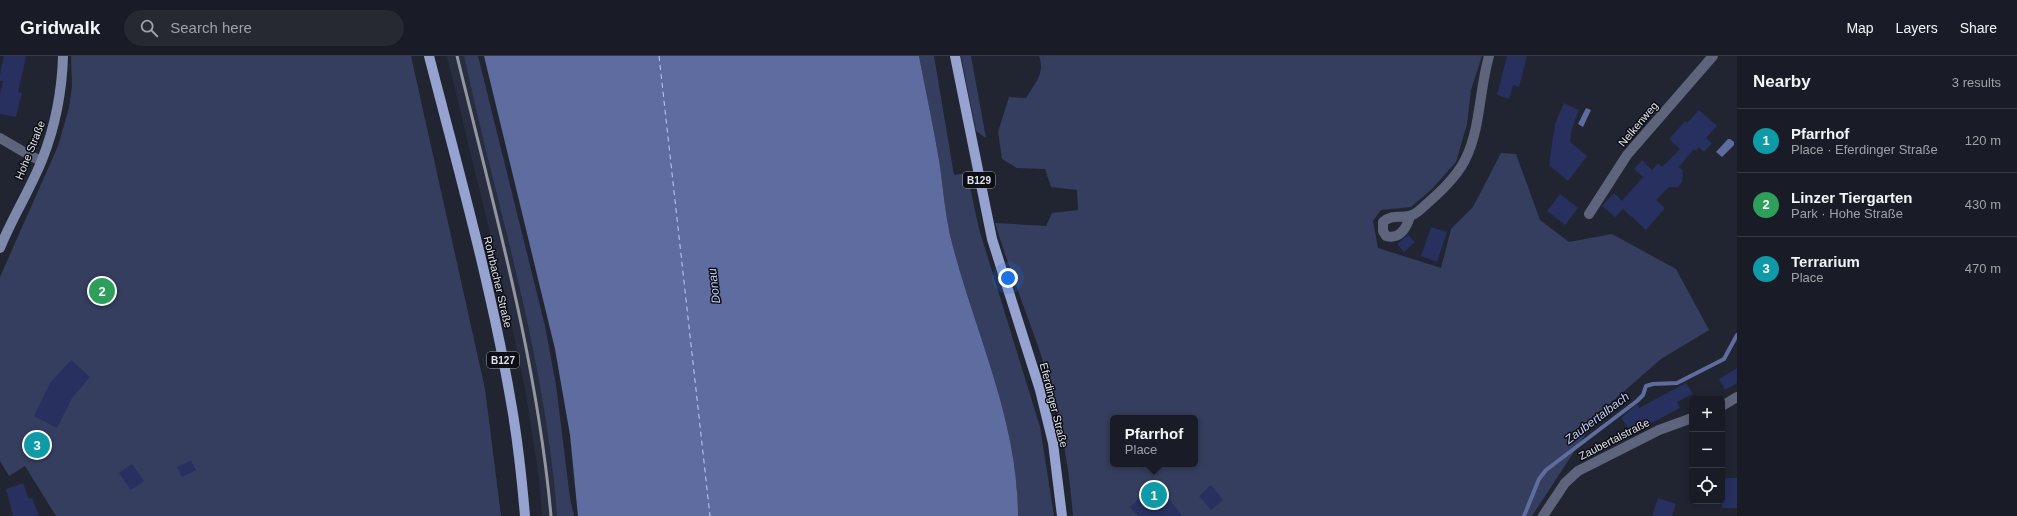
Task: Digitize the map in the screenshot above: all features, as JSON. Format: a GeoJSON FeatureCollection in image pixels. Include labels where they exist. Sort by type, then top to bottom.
{"type":"FeatureCollection","features":[{"type":"Feature","properties":{"kind":"main road","name":"Hohe Straße"},"geometry":{"type":"LineString","coordinates":[[0,248],[41,161],[55,119],[61,87],[63,56]]}},
{"type":"Feature","properties":{"kind":"main road","name":"Rohrbacher Straße"},"geometry":{"type":"LineString","coordinates":[[429,56],[503,356],[512,408],[526,516]]}},
{"type":"Feature","properties":{"kind":"main road","name":"Eferdinger Straße"},"geometry":{"type":"LineString","coordinates":[[955,56],[987,217],[997,258],[1038,383],[1053,443],[1062,516]]}},
{"type":"Feature","properties":{"kind":"street"},"geometry":{"type":"LineString","coordinates":[[1410,216],[1432,200],[1464,160],[1477,119],[1489,56]]}},
{"type":"Feature","properties":{"kind":"street","name":"Nelkenweg"},"geometry":{"type":"LineString","coordinates":[[1589,214],[1627,155],[1713,56]]}},
{"type":"Feature","properties":{"kind":"street"},"geometry":{"type":"LineString","coordinates":[[0,138],[41,161]]}},
{"type":"Feature","properties":{"kind":"street"},"geometry":{"type":"LineString","coordinates":[[1725,404],[1737,397]]}},
{"type":"Feature","properties":{"kind":"street","name":"Zaubertalstraße"},"geometry":{"type":"LineString","coordinates":[[1543,516],[1560,489],[1578,471],[1659,430],[1689,419]]}},
{"type":"Feature","properties":{"kind":"shaded area"},"geometry":{"type":"Polygon","coordinates":[[[71,56],[411,56],[485,389],[501,516],[56,516],[25,466],[9,476],[0,461],[0,277],[58,146],[69,108],[72,86],[71,56]]]}},
{"type":"Feature","properties":{"kind":"shaded area"},"geometry":{"type":"Polygon","coordinates":[[[447,56],[464,56],[526,317],[540,384],[551,450],[557,516],[542,516],[539,479],[526,394],[509,311],[447,56]]]}},
{"type":"Feature","properties":{"kind":"shaded area"},"geometry":{"type":"Polygon","coordinates":[[[464,56],[478,56],[545,326],[556,385],[570,498],[574,516],[557,516],[551,457],[531,342],[519,284],[464,56]]]}},
{"type":"Feature","properties":{"kind":"shaded area"},"geometry":{"type":"Polygon","coordinates":[[[919,56],[934,56],[954,175],[967,173],[979,229],[1040,427],[1054,516],[1018,516],[1016,479],[1011,444],[1003,408],[950,235],[945,209],[938,152],[919,56]]]}},
{"type":"Feature","properties":{"kind":"shaded area"},"geometry":{"type":"Polygon","coordinates":[[[961,56],[971,56],[986,138],[976,131],[961,56]]]}},
{"type":"Feature","properties":{"kind":"shaded area"},"geometry":{"type":"Polygon","coordinates":[[[1039,56],[1482,56],[1471,90],[1467,124],[1456,162],[1432,189],[1411,207],[1381,210],[1373,221],[1378,248],[1441,268],[1451,229],[1473,207],[1501,153],[1516,154],[1540,220],[1569,242],[1612,234],[1676,269],[1709,330],[1661,359],[1600,412],[1532,516],[1073,516],[1069,473],[1057,411],[1039,349],[995,223],[1046,226],[1052,213],[1078,210],[1077,190],[1051,187],[1045,169],[1017,168],[1002,159],[998,132],[1009,97],[1026,98],[1038,78],[1041,67],[1039,56]]]}},
{"type":"Feature","properties":{"kind":"water","name":"Donau"},"geometry":{"type":"Polygon","coordinates":[[[484,56],[919,56],[938,152],[945,209],[950,235],[1003,408],[1011,444],[1016,479],[1018,516],[578,516],[570,435],[555,349],[484,56]]]}},
{"type":"Feature","properties":{"kind":"water"},"geometry":{"type":"Polygon","coordinates":[[[1586,108],[1591,110],[1583,127],[1578,124],[1586,108]]]}},
{"type":"Feature","properties":{"kind":"water"},"geometry":{"type":"Polygon","coordinates":[[[1728,139],[1734,142],[1734,145],[1722,157],[1716,152],[1728,139]]]}},
{"type":"Feature","properties":{"kind":"building"},"geometry":{"type":"Polygon","coordinates":[[[4,56],[26,56],[18,92],[22,93],[16,117],[0,114],[0,95],[3,81],[0,81],[0,75],[4,56]]]}},
{"type":"Feature","properties":{"kind":"building"},"geometry":{"type":"Polygon","coordinates":[[[1507,56],[1527,56],[1519,87],[1513,85],[1509,99],[1497,95],[1507,56]]]}},
{"type":"Feature","properties":{"kind":"building"},"geometry":{"type":"Polygon","coordinates":[[[1564,103],[1579,110],[1572,128],[1570,142],[1587,156],[1568,181],[1549,165],[1555,124],[1564,103]]]}},
{"type":"Feature","properties":{"kind":"building"},"geometry":{"type":"Polygon","coordinates":[[[1699,110],[1717,126],[1706,138],[1712,143],[1704,152],[1699,147],[1696,151],[1694,149],[1679,167],[1683,171],[1682,182],[1678,187],[1669,187],[1656,200],[1665,208],[1646,230],[1623,209],[1615,217],[1602,206],[1614,193],[1622,201],[1643,177],[1634,169],[1642,160],[1652,170],[1658,163],[1662,167],[1680,149],[1669,139],[1685,121],[1687,123],[1699,110]]]}},
{"type":"Feature","properties":{"kind":"building"},"geometry":{"type":"Polygon","coordinates":[[[1560,194],[1578,208],[1565,225],[1547,211],[1560,194]]]}},
{"type":"Feature","properties":{"kind":"building"},"geometry":{"type":"Polygon","coordinates":[[[1431,227],[1447,232],[1437,262],[1421,256],[1431,227]]]}},
{"type":"Feature","properties":{"kind":"building"},"geometry":{"type":"Polygon","coordinates":[[[1408,235],[1415,242],[1404,252],[1397,244],[1408,235]]]}},
{"type":"Feature","properties":{"kind":"building"},"geometry":{"type":"Polygon","coordinates":[[[71,360],[90,377],[72,398],[57,428],[34,416],[50,383],[71,360]]]}},
{"type":"Feature","properties":{"kind":"building"},"geometry":{"type":"Polygon","coordinates":[[[1737,368],[1737,383],[1725,390],[1719,379],[1737,368]]]}},
{"type":"Feature","properties":{"kind":"building"},"geometry":{"type":"Polygon","coordinates":[[[1686,383],[1693,394],[1677,402],[1680,408],[1632,433],[1621,418],[1637,404],[1639,408],[1686,383]]]}},
{"type":"Feature","properties":{"kind":"building"},"geometry":{"type":"Polygon","coordinates":[[[191,461],[196,470],[182,477],[177,467],[191,461]]]}},
{"type":"Feature","properties":{"kind":"building"},"geometry":{"type":"Polygon","coordinates":[[[132,464],[144,481],[131,490],[119,473],[132,464]]]}},
{"type":"Feature","properties":{"kind":"building"},"geometry":{"type":"Polygon","coordinates":[[[1725,478],[1737,478],[1737,508],[1722,508],[1722,504],[1725,504],[1725,478]]]}},
{"type":"Feature","properties":{"kind":"building"},"geometry":{"type":"Polygon","coordinates":[[[23,483],[29,499],[32,498],[39,516],[13,516],[6,489],[23,483]]]}},
{"type":"Feature","properties":{"kind":"building"},"geometry":{"type":"Polygon","coordinates":[[[1154,484],[1174,505],[1182,516],[1138,516],[1130,507],[1154,484]]]}},
{"type":"Feature","properties":{"kind":"building"},"geometry":{"type":"Polygon","coordinates":[[[1211,485],[1223,500],[1211,510],[1199,496],[1211,485]]]}},
{"type":"Feature","properties":{"kind":"building"},"geometry":{"type":"Polygon","coordinates":[[[1658,498],[1676,504],[1672,516],[1652,516],[1658,498]]]}},
{"type":"Feature","properties":{"kind":"waterway","name":"Zaubertalbach"},"geometry":{"type":"LineString","coordinates":[[1524,516],[1539,479],[1546,470],[1637,401],[1643,395],[1646,386],[1653,384],[1677,383],[1724,359],[1737,335]]}},
{"type":"Feature","properties":{"kind":"ferry route"},"geometry":{"type":"LineString","coordinates":[[659,56],[710,516]]}},
{"type":"Feature","properties":{"kind":"railway"},"geometry":{"type":"LineString","coordinates":[[457,56],[513,284],[525,342],[536,400],[551,516]]}},
{"type":"Feature","properties":{"kind":"place","name":"Linzer Tiergarten"},"geometry":{"type":"Point","coordinates":[102,291]}},
{"type":"Feature","properties":{"kind":"place","name":"Terrarium"},"geometry":{"type":"Point","coordinates":[37,445]}},
{"type":"Feature","properties":{"kind":"place","name":"Pfarrhof"},"geometry":{"type":"Point","coordinates":[1154,495]}}]}
